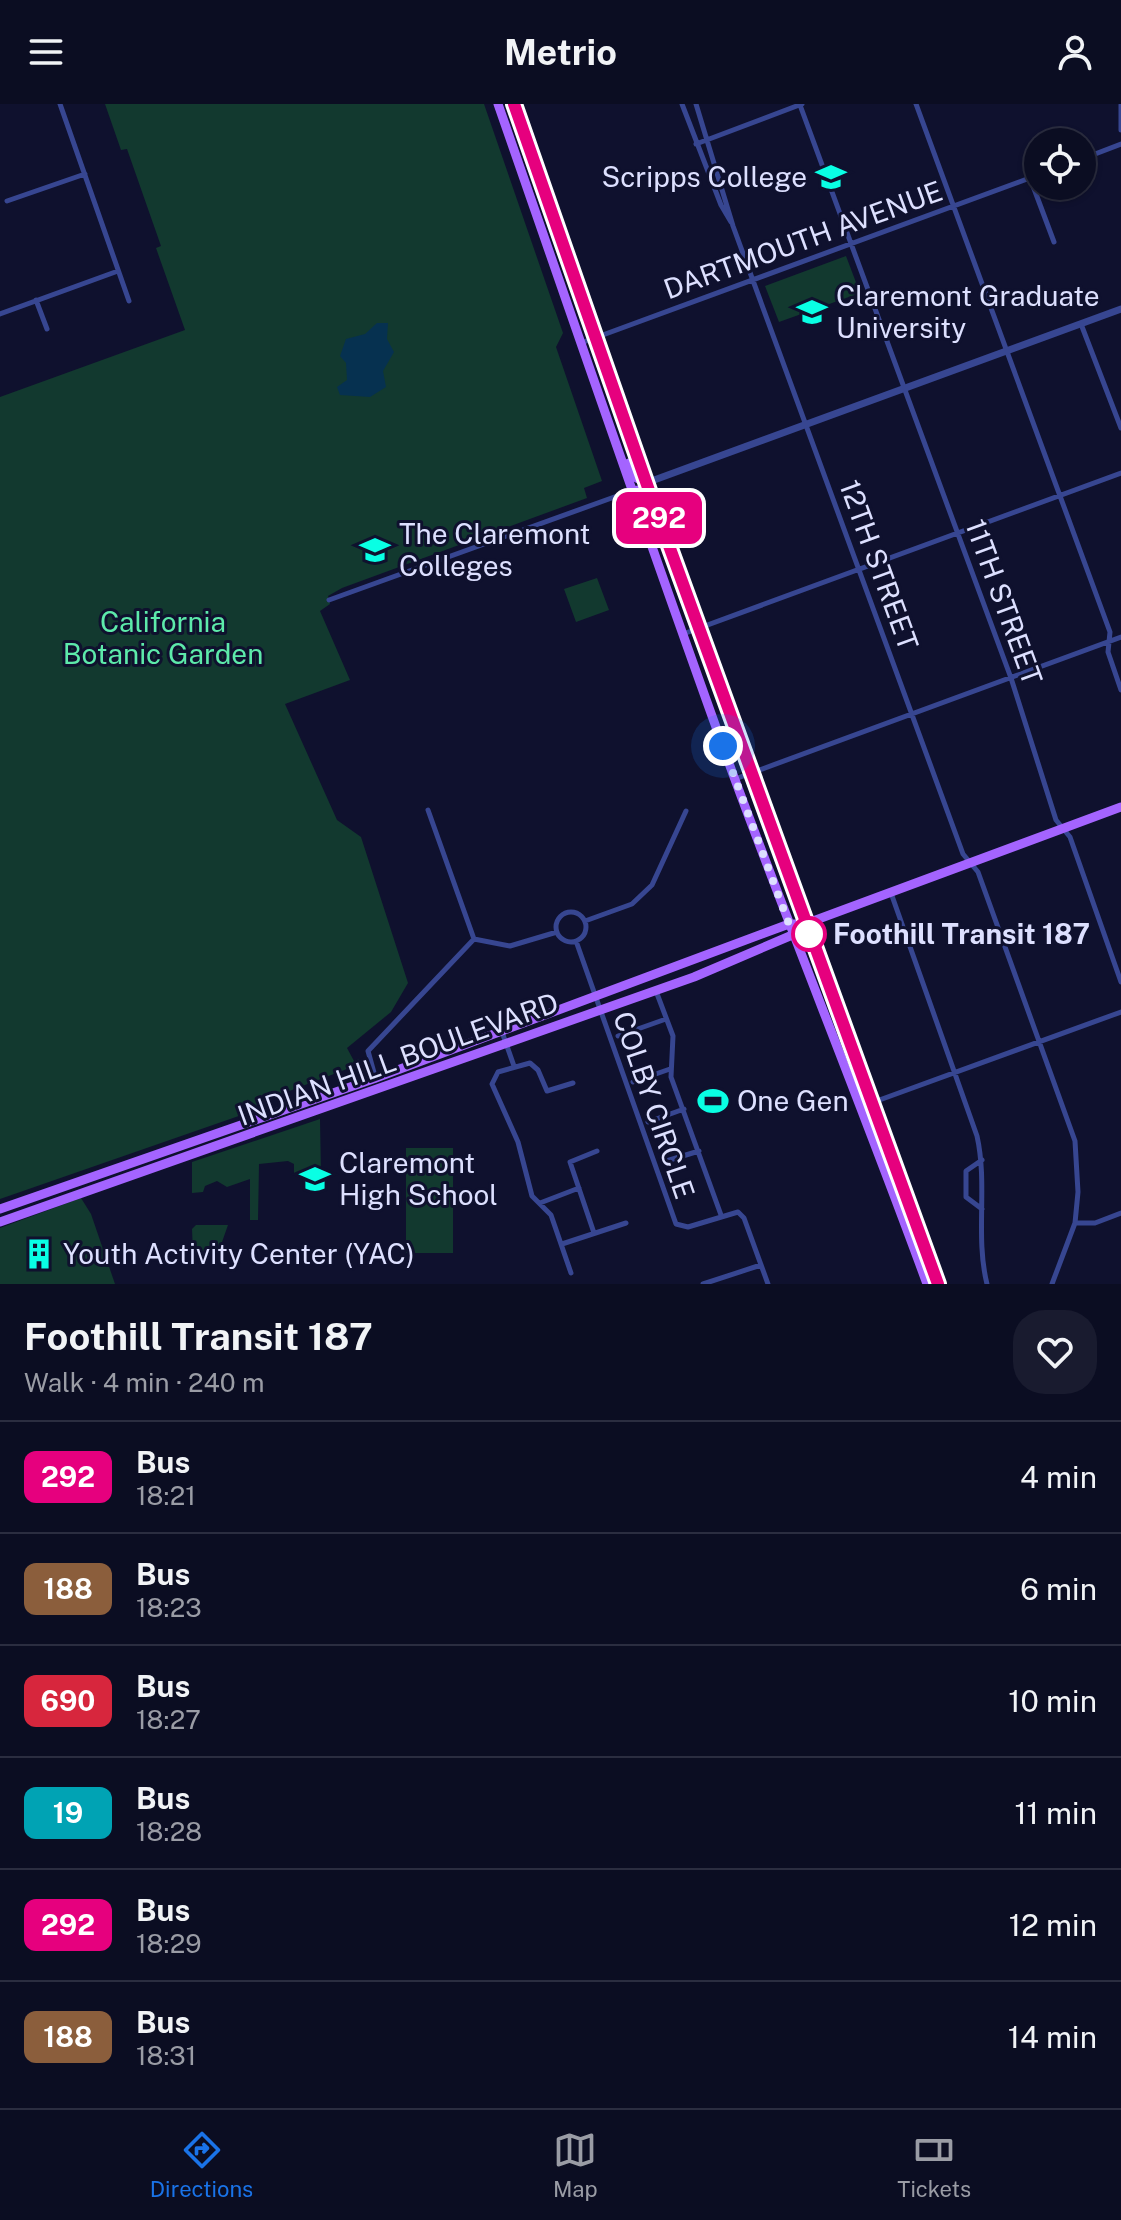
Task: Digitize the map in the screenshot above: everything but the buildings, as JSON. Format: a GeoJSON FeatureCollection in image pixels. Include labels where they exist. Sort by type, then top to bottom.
{"type":"FeatureCollection","features":[{"type":"Feature","properties":{"kind":"main road"},"geometry":{"type":"LineString","coordinates":[[498,104],[735,779],[793,936],[863,1106],[927,1284]]}},
{"type":"Feature","properties":{"kind":"main road"},"geometry":{"type":"LineString","coordinates":[[515,104],[646,483],[938,1284]]}},
{"type":"Feature","properties":{"kind":"main road"},"geometry":{"type":"LineString","coordinates":[[615,442],[635,477],[646,483]]}},
{"type":"Feature","properties":{"kind":"main road"},"geometry":{"type":"LineString","coordinates":[[632,491],[639,490],[651,520],[662,527]]}},
{"type":"Feature","properties":{"kind":"main road","name":"INDIAN HILL BOULEVARD"},"geometry":{"type":"LineString","coordinates":[[0,1209],[376,1078],[789,924],[805,924],[1121,807]]}},
{"type":"Feature","properties":{"kind":"main road","name":"INDIAN HILL BOULEVARD"},"geometry":{"type":"LineString","coordinates":[[0,1222],[656,990],[793,936],[805,924]]}},
{"type":"Feature","properties":{"kind":"street"},"geometry":{"type":"LineString","coordinates":[[60,104],[129,301]]}},
{"type":"Feature","properties":{"kind":"street"},"geometry":{"type":"LineString","coordinates":[[682,104],[721,205],[733,226]]}},
{"type":"Feature","properties":{"kind":"street"},"geometry":{"type":"LineString","coordinates":[[696,104],[733,226]]}},
{"type":"Feature","properties":{"kind":"street"},"geometry":{"type":"LineString","coordinates":[[916,104],[1110,632],[1108,652],[1121,690]]}},
{"type":"Feature","properties":{"kind":"street"},"geometry":{"type":"LineString","coordinates":[[696,144],[802,105],[851,244]]}},
{"type":"Feature","properties":{"kind":"street"},"geometry":{"type":"LineString","coordinates":[[1121,105],[1121,130]]}},
{"type":"Feature","properties":{"kind":"street"},"geometry":{"type":"LineString","coordinates":[[1096,154],[1121,144]]}},
{"type":"Feature","properties":{"kind":"street"},"geometry":{"type":"LineString","coordinates":[[7,201],[85,174]]}},
{"type":"Feature","properties":{"kind":"street","name":"DARTMOUTH AVENUE"},"geometry":{"type":"LineString","coordinates":[[581,343],[1024,180]]}},
{"type":"Feature","properties":{"kind":"street"},"geometry":{"type":"LineString","coordinates":[[1038,200],[1054,242]]}},
{"type":"Feature","properties":{"kind":"street","name":"12TH STREET"},"geometry":{"type":"LineString","coordinates":[[733,226],[963,854],[978,872],[1075,1141],[1078,1192],[1075,1223],[1052,1284]]}},
{"type":"Feature","properties":{"kind":"street","name":"11TH STREET"},"geometry":{"type":"LineString","coordinates":[[851,244],[1011,678],[1026,722],[1029,743],[1056,820],[1070,837],[1121,982]]}},
{"type":"Feature","properties":{"kind":"street"},"geometry":{"type":"LineString","coordinates":[[0,314],[118,271]]}},
{"type":"Feature","properties":{"kind":"street"},"geometry":{"type":"LineString","coordinates":[[36,300],[47,329]]}},
{"type":"Feature","properties":{"kind":"street"},"geometry":{"type":"LineString","coordinates":[[646,483],[1121,309]]}},
{"type":"Feature","properties":{"kind":"street"},"geometry":{"type":"LineString","coordinates":[[1081,324],[1121,428]]}},
{"type":"Feature","properties":{"kind":"street"},"geometry":{"type":"LineString","coordinates":[[683,634],[1121,473]]}},
{"type":"Feature","properties":{"kind":"street"},"geometry":{"type":"LineString","coordinates":[[329,600],[632,491]]}},
{"type":"Feature","properties":{"kind":"street"},"geometry":{"type":"LineString","coordinates":[[735,779],[1121,637]]}},
{"type":"Feature","properties":{"kind":"street"},"geometry":{"type":"LineString","coordinates":[[428,810],[474,939]]}},
{"type":"Feature","properties":{"kind":"street"},"geometry":{"type":"LineString","coordinates":[[585,921],[632,904],[652,885],[686,811]]}},
{"type":"Feature","properties":{"kind":"street"},"geometry":{"type":"LineString","coordinates":[[890,892],[955,1073],[982,1160],[983,1264],[987,1284]]}},
{"type":"Feature","properties":{"kind":"street"},"geometry":{"type":"LineString","coordinates":[[566,912],[578,913],[585,921],[585,933],[576,941],[565,940],[557,932],[557,920],[566,912]]}},
{"type":"Feature","properties":{"kind":"street"},"geometry":{"type":"LineString","coordinates":[[474,939],[510,946],[557,932]]}},
{"type":"Feature","properties":{"kind":"street"},"geometry":{"type":"LineString","coordinates":[[377,1090],[368,1051],[474,939]]}},
{"type":"Feature","properties":{"kind":"street","name":"COLBY CIRCLE"},"geometry":{"type":"LineString","coordinates":[[576,941],[676,1224],[688,1227],[738,1212],[744,1218],[768,1284]]}},
{"type":"Feature","properties":{"kind":"street"},"geometry":{"type":"LineString","coordinates":[[656,990],[674,1048],[670,1069],[721,1215]]}},
{"type":"Feature","properties":{"kind":"street"},"geometry":{"type":"LineString","coordinates":[[863,1106],[1121,1012]]}},
{"type":"Feature","properties":{"kind":"street"},"geometry":{"type":"LineString","coordinates":[[618,1036],[666,1019]]}},
{"type":"Feature","properties":{"kind":"street"},"geometry":{"type":"LineString","coordinates":[[502,1032],[514,1066]]}},
{"type":"Feature","properties":{"kind":"street"},"geometry":{"type":"LineString","coordinates":[[571,1273],[551,1215],[528,1187],[518,1142],[492,1084],[498,1072],[514,1066],[534,1065],[547,1091],[573,1083]]}},
{"type":"Feature","properties":{"kind":"street"},"geometry":{"type":"LineString","coordinates":[[633,1082],[670,1069]]}},
{"type":"Feature","properties":{"kind":"street"},"geometry":{"type":"LineString","coordinates":[[648,1122],[684,1109]]}},
{"type":"Feature","properties":{"kind":"street"},"geometry":{"type":"LineString","coordinates":[[594,1233],[570,1162],[597,1151]]}},
{"type":"Feature","properties":{"kind":"street"},"geometry":{"type":"LineString","coordinates":[[663,1162],[699,1151]]}},
{"type":"Feature","properties":{"kind":"street"},"geometry":{"type":"LineString","coordinates":[[982,1160],[966,1171],[966,1197],[982,1209]]}},
{"type":"Feature","properties":{"kind":"street"},"geometry":{"type":"LineString","coordinates":[[539,1203],[579,1188]]}},
{"type":"Feature","properties":{"kind":"street"},"geometry":{"type":"LineString","coordinates":[[1075,1223],[1095,1223],[1121,1213]]}},
{"type":"Feature","properties":{"kind":"street"},"geometry":{"type":"LineString","coordinates":[[562,1244],[626,1223]]}},
{"type":"Feature","properties":{"kind":"street"},"geometry":{"type":"LineString","coordinates":[[703,1284],[761,1265]]}},
{"type":"Feature","properties":{"kind":"green space","name":"California Botanic Garden"},"geometry":{"type":"Polygon","coordinates":[[[105,104],[484,104],[563,333],[556,347],[602,481],[584,488],[587,498],[342,588],[328,596],[330,604],[320,611],[350,680],[285,704],[337,820],[361,837],[408,983],[391,1012],[347,1048],[354,1061],[359,1059],[360,1064],[271,1098],[273,1104],[0,1199],[0,397],[185,330],[156,248],[161,246],[127,149],[121,150],[105,104]]]}},
{"type":"Feature","properties":{"kind":"green space"},"geometry":{"type":"Polygon","coordinates":[[[846,256],[860,293],[779,322],[765,286],[846,256]]]}},
{"type":"Feature","properties":{"kind":"green space"},"geometry":{"type":"Polygon","coordinates":[[[597,578],[609,610],[576,622],[564,589],[597,578]]]}},
{"type":"Feature","properties":{"kind":"green space"},"geometry":{"type":"Polygon","coordinates":[[[320,1119],[321,1175],[294,1174],[294,1164],[288,1161],[259,1164],[258,1220],[250,1220],[250,1179],[227,1187],[217,1181],[205,1186],[203,1192],[192,1193],[192,1162],[320,1119]]]}},
{"type":"Feature","properties":{"kind":"green space"},"geometry":{"type":"Polygon","coordinates":[[[406,1148],[453,1148],[453,1253],[406,1253],[406,1148]]]}},
{"type":"Feature","properties":{"kind":"green space"},"geometry":{"type":"Polygon","coordinates":[[[81,1198],[91,1214],[115,1284],[0,1284],[0,1228],[81,1198]]]}},
{"type":"Feature","properties":{"kind":"green space"},"geometry":{"type":"Polygon","coordinates":[[[196,1225],[228,1225],[222,1242],[230,1253],[193,1253],[192,1229],[196,1225]]]}},
{"type":"Feature","properties":{"kind":"water"},"geometry":{"type":"Polygon","coordinates":[[[377,323],[388,323],[387,339],[394,352],[383,371],[386,387],[370,397],[340,395],[337,387],[347,380],[346,363],[340,356],[346,339],[365,334],[377,323]]]}},
{"type":"Feature","properties":{"kind":"bus line","name":"292"},"geometry":{"type":"LineString","coordinates":[[514,104],[652,499],[938,1284]]}},
{"type":"Feature","properties":{"kind":"place","name":"Scripps College"},"geometry":{"type":"Point","coordinates":[831,177]}},
{"type":"Feature","properties":{"kind":"place","name":"Claremont Graduate University"},"geometry":{"type":"Point","coordinates":[812,312]}},
{"type":"Feature","properties":{"kind":"place","name":"The Claremont Colleges"},"geometry":{"type":"Point","coordinates":[375,550]}},
{"type":"Feature","properties":{"kind":"place","name":"Foothill Transit 187"},"geometry":{"type":"Point","coordinates":[809,934]}},
{"type":"Feature","properties":{"kind":"place","name":"One Gen"},"geometry":{"type":"Point","coordinates":[713,1101]}},
{"type":"Feature","properties":{"kind":"place","name":"Claremont High School"},"geometry":{"type":"Point","coordinates":[315,1179]}},
{"type":"Feature","properties":{"kind":"place","name":"Youth Activity Center (YAC)"},"geometry":{"type":"Point","coordinates":[39,1254]}},
{"type":"Feature","properties":{"kind":"route"},"geometry":{"type":"LineString","coordinates":[[723,746],[789,924],[805,924],[812,941],[809,934]]}}]}
